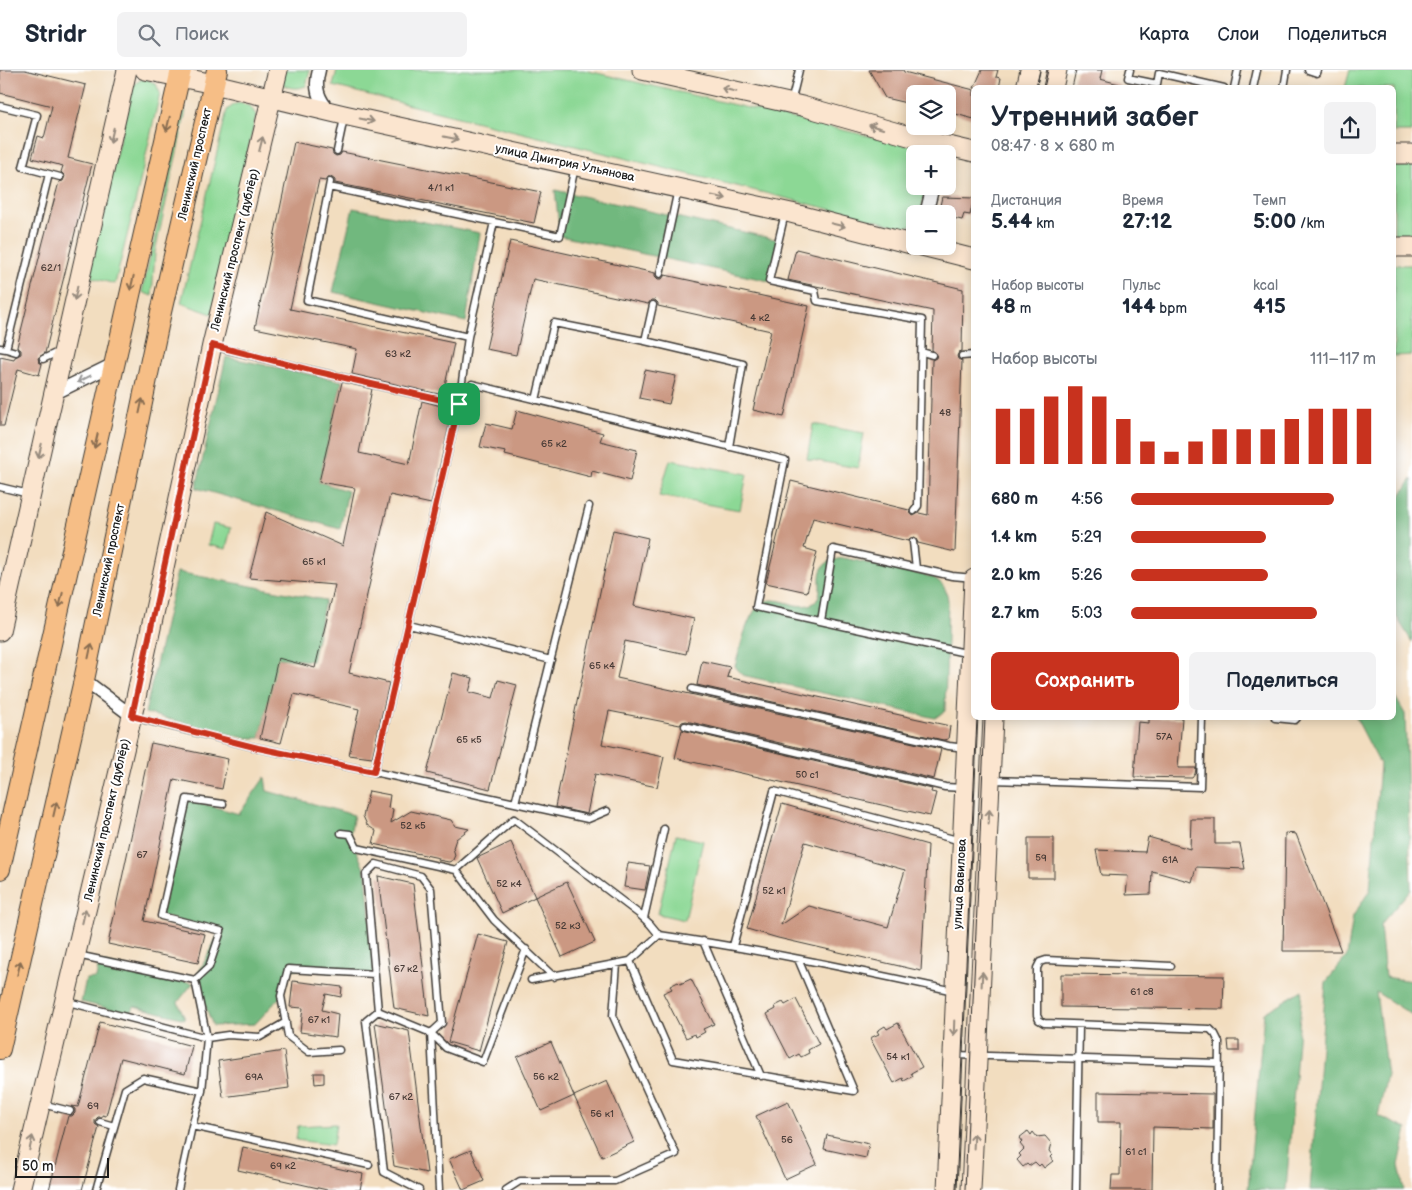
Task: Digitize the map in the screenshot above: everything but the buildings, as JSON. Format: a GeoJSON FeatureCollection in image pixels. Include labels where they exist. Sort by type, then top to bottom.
{"type":"FeatureCollection","features":[{"type":"Feature","properties":{"kind":"main road"},"geometry":{"type":"LineString","coordinates":[[1,625],[64,349],[95,186],[127,70]]}},
{"type":"Feature","properties":{"kind":"main road","name":"улица Дмитрия Ульянова"},"geometry":{"type":"LineString","coordinates":[[145,70],[216,77],[271,98],[337,114],[906,239]]}},
{"type":"Feature","properties":{"kind":"main road","name":"Ленинский проспект (дублёр)"},"geometry":{"type":"LineString","coordinates":[[20,1190],[132,716],[212,345],[278,70]]}},
{"type":"Feature","properties":{"kind":"main road"},"geometry":{"type":"LineString","coordinates":[[642,70],[791,104],[971,151]]}},
{"type":"Feature","properties":{"kind":"main road"},"geometry":{"type":"LineString","coordinates":[[1027,85],[1030,70]]}},
{"type":"Feature","properties":{"kind":"main road"},"geometry":{"type":"LineString","coordinates":[[1054,85],[1057,70]]}},
{"type":"Feature","properties":{"kind":"main road"},"geometry":{"type":"LineString","coordinates":[[0,869],[180,73]]}},
{"type":"Feature","properties":{"kind":"main road","name":"Ленинский проспект"},"geometry":{"type":"LineString","coordinates":[[0,1049],[84,680],[160,312],[216,77]]}},
{"type":"Feature","properties":{"kind":"main road"},"geometry":{"type":"LineString","coordinates":[[1396,154],[1412,154]]}},
{"type":"Feature","properties":{"kind":"main road"},"geometry":{"type":"LineString","coordinates":[[1396,247],[1412,247]]}},
{"type":"Feature","properties":{"kind":"main road"},"geometry":{"type":"LineString","coordinates":[[956,254],[971,257]]}},
{"type":"Feature","properties":{"kind":"main road","name":"улица Вавилова"},"geometry":{"type":"LineString","coordinates":[[947,1190],[971,654]]}},
{"type":"Feature","properties":{"kind":"main road","name":"улица Вавилова"},"geometry":{"type":"LineString","coordinates":[[972,1190],[993,720]]}},
{"type":"Feature","properties":{"kind":"street"},"geometry":{"type":"LineString","coordinates":[[319,70],[316,81],[317,94],[322,104],[337,114]]}},
{"type":"Feature","properties":{"kind":"street"},"geometry":{"type":"LineString","coordinates":[[923,140],[932,145]]}},
{"type":"Feature","properties":{"kind":"street"},"geometry":{"type":"LineString","coordinates":[[53,394],[114,364]]}},
{"type":"Feature","properties":{"kind":"street"},"geometry":{"type":"LineString","coordinates":[[84,680],[132,716]]}},
{"type":"Feature","properties":{"kind":"lane"},"geometry":{"type":"LineString","coordinates":[[791,104],[799,70]]}},
{"type":"Feature","properties":{"kind":"lane"},"geometry":{"type":"LineString","coordinates":[[1130,70],[1128,78],[1157,84],[1159,73],[1211,85]]}},
{"type":"Feature","properties":{"kind":"lane"},"geometry":{"type":"LineString","coordinates":[[1235,85],[1238,70]]}},
{"type":"Feature","properties":{"kind":"lane"},"geometry":{"type":"LineString","coordinates":[[1253,85],[1256,70]]}},
{"type":"Feature","properties":{"kind":"lane"},"geometry":{"type":"LineString","coordinates":[[1284,85],[1287,70]]}},
{"type":"Feature","properties":{"kind":"lane"},"geometry":{"type":"LineString","coordinates":[[1308,70],[1318,73],[1318,70]]}},
{"type":"Feature","properties":{"kind":"lane"},"geometry":{"type":"LineString","coordinates":[[0,106],[36,115],[23,167],[60,177]]}},
{"type":"Feature","properties":{"kind":"lane"},"geometry":{"type":"LineString","coordinates":[[337,114],[337,151]]}},
{"type":"Feature","properties":{"kind":"lane"},"geometry":{"type":"LineString","coordinates":[[468,337],[307,300],[330,184],[560,236],[576,165]]}},
{"type":"Feature","properties":{"kind":"lane"},"geometry":{"type":"LineString","coordinates":[[16,352],[3,348],[50,174]]}},
{"type":"Feature","properties":{"kind":"lane"},"geometry":{"type":"LineString","coordinates":[[660,274],[678,188]]}},
{"type":"Feature","properties":{"kind":"lane"},"geometry":{"type":"LineString","coordinates":[[786,212],[769,281],[815,291],[817,301],[922,320],[918,506],[914,512]]}},
{"type":"Feature","properties":{"kind":"lane"},"geometry":{"type":"LineString","coordinates":[[374,772],[459,404],[468,337],[494,222]]}},
{"type":"Feature","properties":{"kind":"lane"},"geometry":{"type":"LineString","coordinates":[[646,341],[653,305]]}},
{"type":"Feature","properties":{"kind":"lane"},"geometry":{"type":"LineString","coordinates":[[536,400],[554,323],[646,341],[743,364],[729,447]]}},
{"type":"Feature","properties":{"kind":"lane"},"geometry":{"type":"LineString","coordinates":[[212,345],[310,370],[459,404]]}},
{"type":"Feature","properties":{"kind":"lane"},"geometry":{"type":"LineString","coordinates":[[43,359],[64,349]]}},
{"type":"Feature","properties":{"kind":"lane"},"geometry":{"type":"LineString","coordinates":[[922,352],[932,354]]}},
{"type":"Feature","properties":{"kind":"lane"},"geometry":{"type":"LineString","coordinates":[[962,356],[971,356]]}},
{"type":"Feature","properties":{"kind":"lane"},"geometry":{"type":"LineString","coordinates":[[472,384],[785,460],[756,607],[971,654]]}},
{"type":"Feature","properties":{"kind":"lane"},"geometry":{"type":"LineString","coordinates":[[0,487],[30,494]]}},
{"type":"Feature","properties":{"kind":"lane"},"geometry":{"type":"LineString","coordinates":[[515,803],[588,506]]}},
{"type":"Feature","properties":{"kind":"lane"},"geometry":{"type":"LineString","coordinates":[[913,542],[916,568]]}},
{"type":"Feature","properties":{"kind":"lane"},"geometry":{"type":"LineString","coordinates":[[821,621],[833,549],[952,576],[971,578]]}},
{"type":"Feature","properties":{"kind":"lane"},"geometry":{"type":"LineString","coordinates":[[409,625],[551,660]]}},
{"type":"Feature","properties":{"kind":"lane"},"geometry":{"type":"LineString","coordinates":[[692,689],[949,746],[966,748]]}},
{"type":"Feature","properties":{"kind":"lane"},"geometry":{"type":"LineString","coordinates":[[132,716],[258,748],[588,819],[607,812]]}},
{"type":"Feature","properties":{"kind":"lane"},"geometry":{"type":"LineString","coordinates":[[991,780],[1200,787],[1202,720]]}},
{"type":"Feature","properties":{"kind":"lane"},"geometry":{"type":"LineString","coordinates":[[684,726],[945,787],[965,788]]}},
{"type":"Feature","properties":{"kind":"lane"},"geometry":{"type":"LineString","coordinates":[[733,946],[774,791],[962,841]]}},
{"type":"Feature","properties":{"kind":"lane"},"geometry":{"type":"LineString","coordinates":[[195,980],[208,967],[221,931],[161,916],[187,799],[223,804]]}},
{"type":"Feature","properties":{"kind":"lane"},"geometry":{"type":"LineString","coordinates":[[456,870],[514,819],[644,918],[659,934],[733,946],[956,991]]}},
{"type":"Feature","properties":{"kind":"lane"},"geometry":{"type":"LineString","coordinates":[[644,918],[664,829]]}},
{"type":"Feature","properties":{"kind":"lane"},"geometry":{"type":"LineString","coordinates":[[342,832],[350,834],[357,848],[456,870],[494,920],[554,976]]}},
{"type":"Feature","properties":{"kind":"lane"},"geometry":{"type":"LineString","coordinates":[[378,1011],[366,874],[376,864],[421,876],[431,889],[442,1023],[431,1033]]}},
{"type":"Feature","properties":{"kind":"lane"},"geometry":{"type":"LineString","coordinates":[[531,980],[630,961],[659,934]]}},
{"type":"Feature","properties":{"kind":"lane"},"geometry":{"type":"LineString","coordinates":[[703,941],[761,1076]]}},
{"type":"Feature","properties":{"kind":"lane"},"geometry":{"type":"LineString","coordinates":[[378,1011],[431,1033],[446,1048],[483,1062],[526,949]]}},
{"type":"Feature","properties":{"kind":"lane"},"geometry":{"type":"LineString","coordinates":[[76,954],[195,980]]}},
{"type":"Feature","properties":{"kind":"lane"},"geometry":{"type":"LineString","coordinates":[[630,961],[674,1060],[854,1091],[798,959]]}},
{"type":"Feature","properties":{"kind":"lane"},"geometry":{"type":"LineString","coordinates":[[1171,966],[1046,960],[1040,962],[1037,968],[1037,1015],[1039,1020],[1044,1023],[1079,1026],[1210,1029],[1219,1042],[1217,1190]]}},
{"type":"Feature","properties":{"kind":"lane"},"geometry":{"type":"LineString","coordinates":[[506,1190],[520,1181],[615,1182],[676,1154],[613,1016],[617,964]]}},
{"type":"Feature","properties":{"kind":"lane"},"geometry":{"type":"LineString","coordinates":[[339,1050],[309,1052],[288,1036],[280,996],[288,969],[375,974]]}},
{"type":"Feature","properties":{"kind":"lane"},"geometry":{"type":"LineString","coordinates":[[178,1190],[202,1091],[207,1038],[195,980]]}},
{"type":"Feature","properties":{"kind":"lane"},"geometry":{"type":"LineString","coordinates":[[72,1003],[207,1038],[228,1035],[260,1037],[286,1022]]}},
{"type":"Feature","properties":{"kind":"lane"},"geometry":{"type":"LineString","coordinates":[[378,1011],[366,1021],[384,1172],[419,1190]]}},
{"type":"Feature","properties":{"kind":"lane"},"geometry":{"type":"LineString","coordinates":[[1076,1190],[1079,1026]]}},
{"type":"Feature","properties":{"kind":"lane"},"geometry":{"type":"LineString","coordinates":[[431,1033],[439,1190]]}},
{"type":"Feature","properties":{"kind":"lane"},"geometry":{"type":"LineString","coordinates":[[953,1055],[1219,1063]]}},
{"type":"Feature","properties":{"kind":"lane"},"geometry":{"type":"LineString","coordinates":[[96,1190],[125,1089],[144,1078],[202,1091]]}},
{"type":"Feature","properties":{"kind":"lane"},"geometry":{"type":"LineString","coordinates":[[40,1104],[70,1110]]}},
{"type":"Feature","properties":{"kind":"lane"},"geometry":{"type":"LineString","coordinates":[[100,1122],[114,1126]]}},
{"type":"Feature","properties":{"kind":"lane"},"geometry":{"type":"LineString","coordinates":[[192,1126],[369,1165]]}},
{"type":"Feature","properties":{"kind":"green space"},"geometry":{"type":"Polygon","coordinates":[[[280,70],[310,70],[306,86],[294,88],[282,84],[280,70]]]}},
{"type":"Feature","properties":{"kind":"green space"},"geometry":{"type":"Polygon","coordinates":[[[337,70],[584,70],[907,145],[906,195],[925,195],[922,205],[906,205],[906,228],[333,86],[337,70]]]}},
{"type":"Feature","properties":{"kind":"green space"},"geometry":{"type":"Polygon","coordinates":[[[1350,70],[1412,70],[1412,132],[1396,132],[1396,85],[1346,85],[1350,70]]]}},
{"type":"Feature","properties":{"kind":"green space"},"geometry":{"type":"Polygon","coordinates":[[[142,79],[147,79],[156,84],[160,93],[115,284],[86,276],[133,85],[142,79]]]}},
{"type":"Feature","properties":{"kind":"green space"},"geometry":{"type":"Polygon","coordinates":[[[240,103],[250,106],[256,115],[212,314],[181,303],[227,110],[240,103]]]}},
{"type":"Feature","properties":{"kind":"green space"},"geometry":{"type":"Polygon","coordinates":[[[184,110],[186,111],[155,252],[152,296],[142,292],[184,110]]]}},
{"type":"Feature","properties":{"kind":"green space"},"geometry":{"type":"Polygon","coordinates":[[[1396,166],[1412,166],[1412,234],[1396,234],[1396,166]]]}},
{"type":"Feature","properties":{"kind":"green space"},"geometry":{"type":"Polygon","coordinates":[[[555,190],[779,240],[769,281],[560,236],[555,190]]]}},
{"type":"Feature","properties":{"kind":"green space"},"geometry":{"type":"Polygon","coordinates":[[[353,208],[480,233],[466,322],[333,292],[353,208]]]}},
{"type":"Feature","properties":{"kind":"green space"},"geometry":{"type":"Polygon","coordinates":[[[1396,265],[1412,265],[1412,355],[1396,356],[1396,265]]]}},
{"type":"Feature","properties":{"kind":"green space"},"geometry":{"type":"Polygon","coordinates":[[[226,357],[342,381],[319,482],[348,491],[340,529],[196,488],[226,357]]]}},
{"type":"Feature","properties":{"kind":"green space"},"geometry":{"type":"Polygon","coordinates":[[[813,424],[864,433],[858,468],[807,459],[813,424]]]}},
{"type":"Feature","properties":{"kind":"green space"},"geometry":{"type":"Polygon","coordinates":[[[670,460],[747,474],[740,510],[659,496],[670,460]]]}},
{"type":"Feature","properties":{"kind":"green space"},"geometry":{"type":"Polygon","coordinates":[[[1412,479],[1412,642],[1396,616],[1396,502],[1412,479]]]}},
{"type":"Feature","properties":{"kind":"green space"},"geometry":{"type":"Polygon","coordinates":[[[213,524],[231,528],[226,549],[208,545],[213,524]]]}},
{"type":"Feature","properties":{"kind":"green space"},"geometry":{"type":"Polygon","coordinates":[[[844,558],[932,577],[944,587],[948,601],[945,711],[935,718],[742,675],[735,666],[747,626],[757,608],[764,602],[772,600],[800,606],[814,603],[820,591],[821,571],[825,565],[844,558]]]}},
{"type":"Feature","properties":{"kind":"green space"},"geometry":{"type":"Polygon","coordinates":[[[177,572],[325,600],[312,661],[279,658],[260,738],[245,738],[145,713],[177,572]]]}},
{"type":"Feature","properties":{"kind":"green space"},"geometry":{"type":"Polygon","coordinates":[[[1396,698],[1405,714],[1411,889],[1380,925],[1385,977],[1412,981],[1412,1015],[1376,992],[1387,1075],[1378,1116],[1407,1129],[1399,1165],[1404,1190],[1310,1190],[1326,982],[1347,956],[1353,916],[1370,890],[1380,764],[1357,720],[1396,720],[1396,698]]]}},
{"type":"Feature","properties":{"kind":"green space"},"geometry":{"type":"Polygon","coordinates":[[[265,777],[267,791],[354,815],[350,834],[366,874],[375,974],[288,969],[281,996],[255,1024],[213,1026],[195,980],[220,931],[161,916],[187,799],[239,814],[265,777]]]}},
{"type":"Feature","properties":{"kind":"green space"},"geometry":{"type":"Polygon","coordinates":[[[676,835],[703,841],[685,920],[658,914],[676,835]]]}},
{"type":"Feature","properties":{"kind":"green space"},"geometry":{"type":"Polygon","coordinates":[[[99,962],[193,983],[178,1002],[185,1019],[134,1006],[131,1014],[81,1002],[86,979],[96,978],[99,962]]]}},
{"type":"Feature","properties":{"kind":"green space"},"geometry":{"type":"Polygon","coordinates":[[[1302,990],[1286,1190],[1248,1190],[1264,1013],[1302,990]]]}},
{"type":"Feature","properties":{"kind":"green space"},"geometry":{"type":"Polygon","coordinates":[[[336,1124],[333,1145],[296,1140],[298,1126],[336,1124]]]}},
{"type":"Feature","properties":{"kind":"tram line"},"geometry":{"type":"LineString","coordinates":[[1037,85],[1040,70]]}},
{"type":"Feature","properties":{"kind":"tram line"},"geometry":{"type":"LineString","coordinates":[[1045,85],[1048,70]]}},
{"type":"Feature","properties":{"kind":"tram line"},"geometry":{"type":"LineString","coordinates":[[956,1190],[977,720]]}},
{"type":"Feature","properties":{"kind":"tram line"},"geometry":{"type":"LineString","coordinates":[[965,1190],[985,720]]}},
{"type":"Feature","properties":{"kind":"route"},"geometry":{"type":"LineString","coordinates":[[212,345],[224,350],[459,404],[374,772],[258,748],[132,716],[212,345]]}}]}
